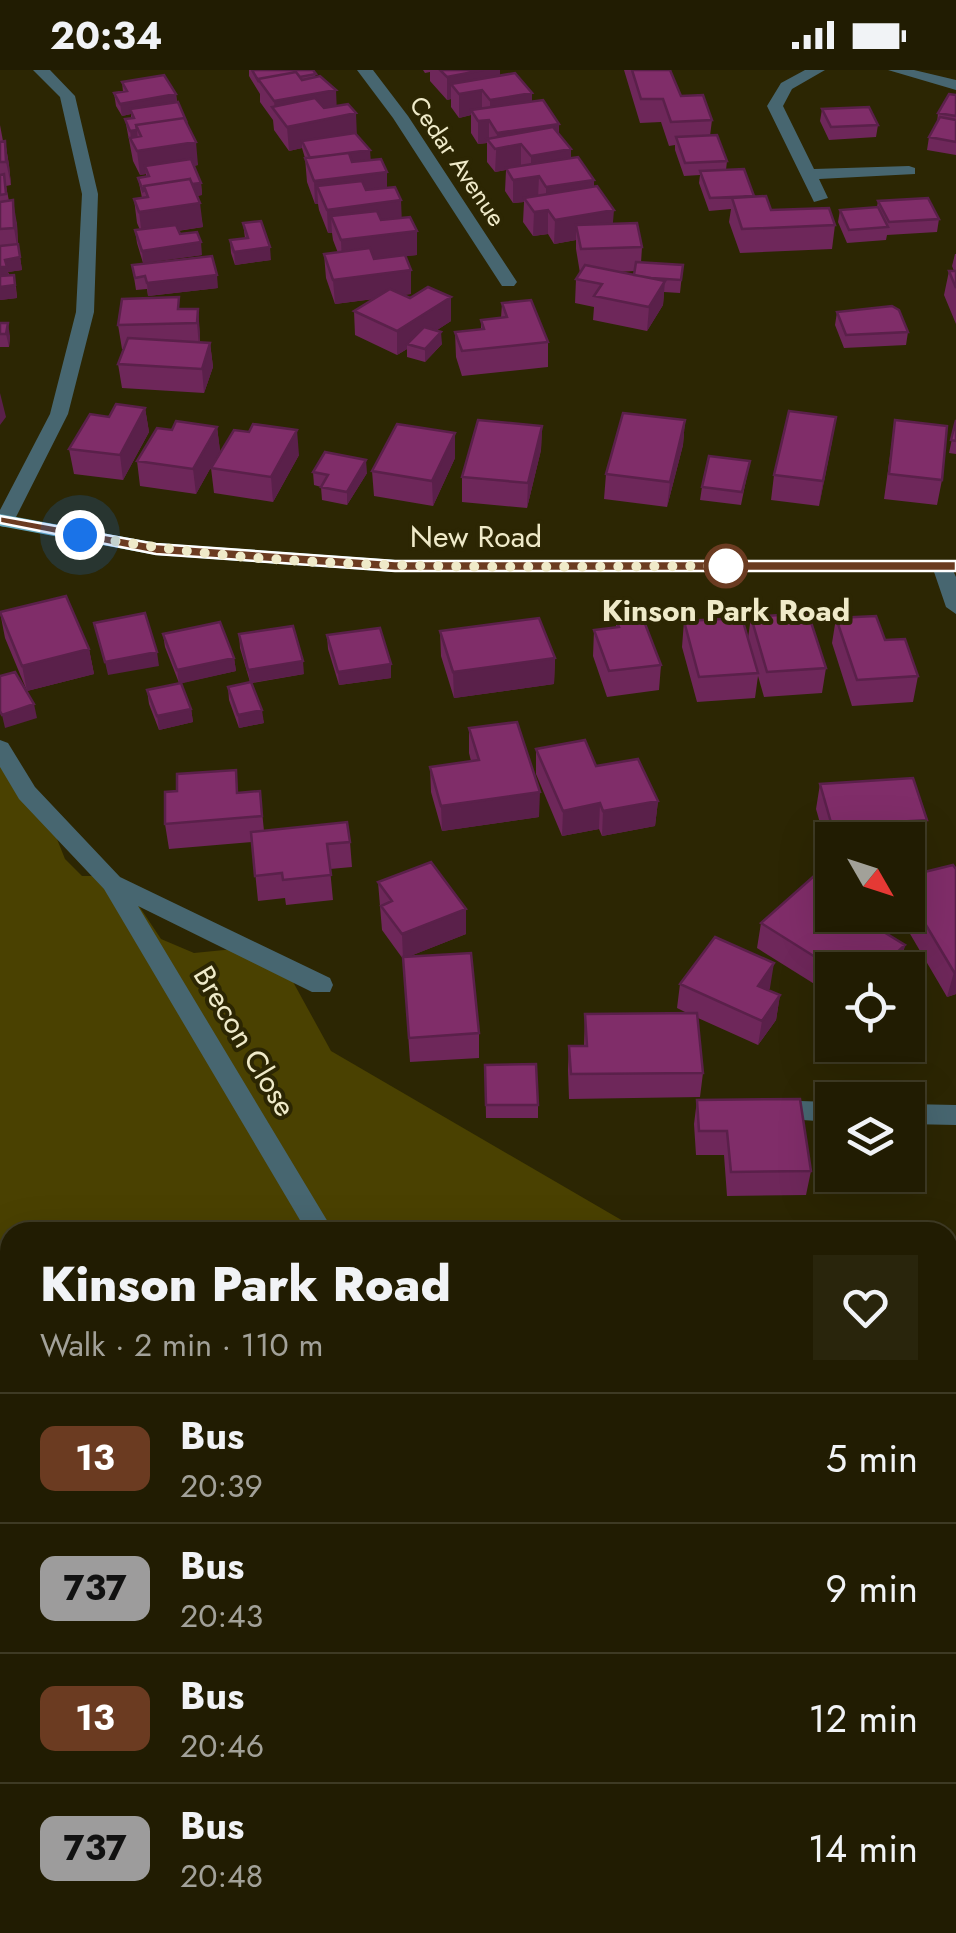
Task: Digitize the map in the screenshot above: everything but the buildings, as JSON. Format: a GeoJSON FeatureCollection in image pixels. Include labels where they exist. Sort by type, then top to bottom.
{"type":"FeatureCollection","features":[{"type":"Feature","properties":{"kind":"main road","name":"New Road"},"geometry":{"type":"LineString","coordinates":[[2,520],[156,549],[395,566],[949,566]]}},
{"type":"Feature","properties":{"kind":"street"},"geometry":{"type":"LineString","coordinates":[[2,520],[59,414],[86,312],[90,194],[67,96],[42,70]]}},
{"type":"Feature","properties":{"kind":"street","name":"Cedar Avenue"},"geometry":{"type":"LineString","coordinates":[[365,70],[508,282]]}},
{"type":"Feature","properties":{"kind":"street"},"geometry":{"type":"LineString","coordinates":[[817,70],[786,86],[775,106],[820,198]]}},
{"type":"Feature","properties":{"kind":"street"},"geometry":{"type":"LineString","coordinates":[[896,70],[956,86]]}},
{"type":"Feature","properties":{"kind":"street"},"geometry":{"type":"LineString","coordinates":[[810,174],[909,172]]}},
{"type":"Feature","properties":{"kind":"street"},"geometry":{"type":"LineString","coordinates":[[949,566],[956,607]]}},
{"type":"Feature","properties":{"kind":"street","name":"Brecon Close"},"geometry":{"type":"LineString","coordinates":[[0,748],[27,793],[112,883],[315,1222]]}},
{"type":"Feature","properties":{"kind":"street","name":"Brecon Close"},"geometry":{"type":"LineString","coordinates":[[112,883],[321,985]]}},
{"type":"Feature","properties":{"kind":"street"},"geometry":{"type":"LineString","coordinates":[[748,1110],[815,1112]]}},
{"type":"Feature","properties":{"kind":"street"},"geometry":{"type":"LineString","coordinates":[[925,1114],[956,1115]]}},
{"type":"Feature","properties":{"kind":"shaded area"},"geometry":{"type":"Polygon","coordinates":[[[0,764],[53,829],[65,859],[82,876],[119,876],[161,939],[194,953],[234,949],[292,980],[331,1051],[625,1222],[0,1222],[0,764]]]}},
{"type":"Feature","properties":{"kind":"bus line","name":"13"},"geometry":{"type":"LineString","coordinates":[[0,520],[156,549],[395,566],[956,566]]}},
{"type":"Feature","properties":{"kind":"place","name":"Kinson Park Road"},"geometry":{"type":"Point","coordinates":[726,566]}},
{"type":"Feature","properties":{"kind":"route"},"geometry":{"type":"LineString","coordinates":[[80,535],[156,549],[395,566],[739,566],[726,566]]}}]}
